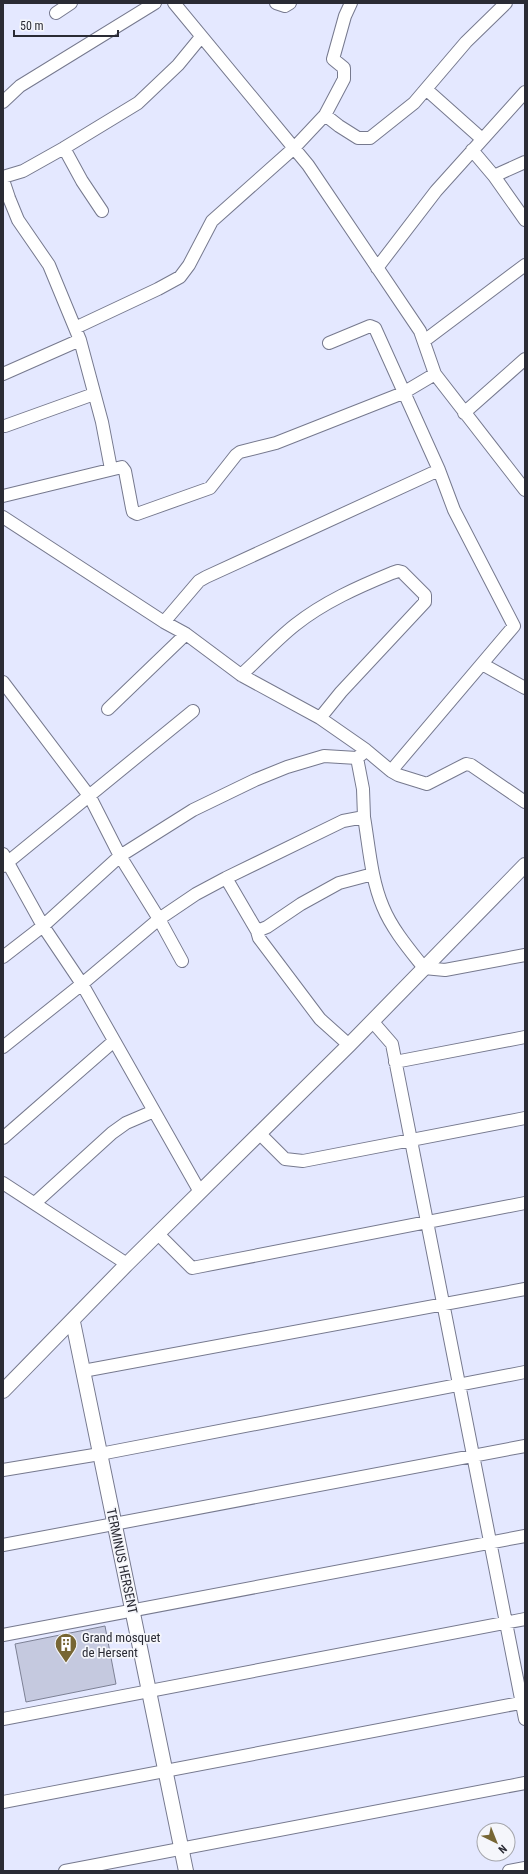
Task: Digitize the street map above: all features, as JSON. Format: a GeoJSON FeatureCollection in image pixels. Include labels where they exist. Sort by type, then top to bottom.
{"type":"FeatureCollection","features":[{"type":"Feature","properties":{"kind":"street"},"geometry":{"type":"LineString","coordinates":[[56,13],[71,3]]}},
{"type":"Feature","properties":{"kind":"street"},"geometry":{"type":"LineString","coordinates":[[3,102],[20,86],[155,3]]}},
{"type":"Feature","properties":{"kind":"street"},"geometry":{"type":"LineString","coordinates":[[174,3],[200,37],[248,91],[308,165],[420,331],[435,374],[525,490]]}},
{"type":"Feature","properties":{"kind":"street"},"geometry":{"type":"LineString","coordinates":[[276,3],[286,6],[290,3]]}},
{"type":"Feature","properties":{"kind":"street"},"geometry":{"type":"LineString","coordinates":[[75,328],[180,277],[189,265],[212,221],[294,148],[325,115],[344,79],[344,68],[333,59],[345,16],[351,3]]}},
{"type":"Feature","properties":{"kind":"street"},"geometry":{"type":"LineString","coordinates":[[325,115],[358,138],[370,138],[414,103],[427,90],[444,66],[466,42],[506,3]]}},
{"type":"Feature","properties":{"kind":"street"},"geometry":{"type":"LineString","coordinates":[[111,469],[80,340],[49,265],[18,220],[3,178],[23,171],[138,103],[178,65],[200,37]]}},
{"type":"Feature","properties":{"kind":"street"},"geometry":{"type":"LineString","coordinates":[[427,90],[482,139]]}},
{"type":"Feature","properties":{"kind":"street"},"geometry":{"type":"LineString","coordinates":[[377,268],[436,191],[525,92]]}},
{"type":"Feature","properties":{"kind":"street"},"geometry":{"type":"LineString","coordinates":[[64,148],[82,181],[102,211]]}},
{"type":"Feature","properties":{"kind":"street"},"geometry":{"type":"LineString","coordinates":[[472,150],[494,176],[525,220]]}},
{"type":"Feature","properties":{"kind":"street"},"geometry":{"type":"LineString","coordinates":[[494,176],[525,162]]}},
{"type":"Feature","properties":{"kind":"street"},"geometry":{"type":"LineString","coordinates":[[424,341],[525,265]]}},
{"type":"Feature","properties":{"kind":"street"},"geometry":{"type":"LineString","coordinates":[[329,343],[370,326],[375,328],[390,357],[403,393],[439,470],[461,524],[514,626],[391,771]]}},
{"type":"Feature","properties":{"kind":"street"},"geometry":{"type":"LineString","coordinates":[[3,374],[80,340]]}},
{"type":"Feature","properties":{"kind":"street"},"geometry":{"type":"LineString","coordinates":[[464,413],[525,359]]}},
{"type":"Feature","properties":{"kind":"street"},"geometry":{"type":"LineString","coordinates":[[3,496],[122,467],[125,471],[133,512],[137,514],[210,488],[236,454],[240,452],[276,443],[403,393],[435,374]]}},
{"type":"Feature","properties":{"kind":"street"},"geometry":{"type":"LineString","coordinates":[[5,426],[94,394]]}},
{"type":"Feature","properties":{"kind":"street"},"geometry":{"type":"LineString","coordinates":[[164,622],[199,581],[206,577],[439,470]]}},
{"type":"Feature","properties":{"kind":"street"},"geometry":{"type":"LineString","coordinates":[[3,517],[164,622],[186,634],[241,675],[320,718],[366,750],[398,775],[427,784],[466,764],[471,765],[525,802]]}},
{"type":"Feature","properties":{"kind":"street"},"geometry":{"type":"LineString","coordinates":[[241,675],[294,625],[314,611],[353,589],[392,573],[398,571],[402,572],[424,595],[426,602],[341,692],[320,718]]}},
{"type":"Feature","properties":{"kind":"street"},"geometry":{"type":"LineString","coordinates":[[108,709],[186,634]]}},
{"type":"Feature","properties":{"kind":"street"},"geometry":{"type":"LineString","coordinates":[[482,664],[525,688]]}},
{"type":"Feature","properties":{"kind":"street"},"geometry":{"type":"LineString","coordinates":[[3,682],[90,797],[120,856],[159,919],[182,961]]}},
{"type":"Feature","properties":{"kind":"street"},"geometry":{"type":"LineString","coordinates":[[194,711],[90,797],[5,861],[44,926],[82,984],[200,1192]]}},
{"type":"Feature","properties":{"kind":"street"},"geometry":{"type":"LineString","coordinates":[[3,957],[44,926],[120,856],[193,810],[255,780],[324,756],[356,758],[366,750]]}},
{"type":"Feature","properties":{"kind":"street"},"geometry":{"type":"LineString","coordinates":[[356,758],[363,790],[364,817],[373,874],[382,906],[397,932],[424,968],[445,970],[525,955]]}},
{"type":"Feature","properties":{"kind":"street"},"geometry":{"type":"LineString","coordinates":[[3,1047],[82,984],[159,919],[196,894],[344,821],[364,817]]}},
{"type":"Feature","properties":{"kind":"street"},"geometry":{"type":"LineString","coordinates":[[3,1391],[127,1264],[349,1045],[525,865]]}},
{"type":"Feature","properties":{"kind":"street"},"geometry":{"type":"LineString","coordinates":[[257,931],[267,927],[301,904],[339,883],[373,874]]}},
{"type":"Feature","properties":{"kind":"street"},"geometry":{"type":"LineString","coordinates":[[226,878],[257,931],[259,938],[320,1019],[349,1045]]}},
{"type":"Feature","properties":{"kind":"street"},"geometry":{"type":"LineString","coordinates":[[372,1021],[392,1044],[396,1062],[506,1623],[523,1702],[525,1719]]}},
{"type":"Feature","properties":{"kind":"street"},"geometry":{"type":"LineString","coordinates":[[396,1062],[525,1037]]}},
{"type":"Feature","properties":{"kind":"street"},"geometry":{"type":"LineString","coordinates":[[3,1138],[114,1041]]}},
{"type":"Feature","properties":{"kind":"street"},"geometry":{"type":"LineString","coordinates":[[36,1203],[112,1133],[126,1123],[154,1111]]}},
{"type":"Feature","properties":{"kind":"street"},"geometry":{"type":"LineString","coordinates":[[260,1133],[285,1160],[303,1161],[525,1118]]}},
{"type":"Feature","properties":{"kind":"street"},"geometry":{"type":"LineString","coordinates":[[3,1183],[36,1203],[127,1264]]}},
{"type":"Feature","properties":{"kind":"street"},"geometry":{"type":"LineString","coordinates":[[158,1234],[192,1268],[525,1203]]}},
{"type":"Feature","properties":{"kind":"street"},"geometry":{"type":"LineString","coordinates":[[83,1371],[525,1289]]}},
{"type":"Feature","properties":{"kind":"street","name":"TERMINUS HERSENT"},"geometry":{"type":"LineString","coordinates":[[72,1322],[186,1871]]}},
{"type":"Feature","properties":{"kind":"street"},"geometry":{"type":"LineString","coordinates":[[3,1470],[100,1454],[525,1372]]}},
{"type":"Feature","properties":{"kind":"street"},"geometry":{"type":"LineString","coordinates":[[3,1545],[525,1446]]}},
{"type":"Feature","properties":{"kind":"street"},"geometry":{"type":"LineString","coordinates":[[3,1635],[525,1536]]}},
{"type":"Feature","properties":{"kind":"street"},"geometry":{"type":"LineString","coordinates":[[3,1719],[525,1620]]}},
{"type":"Feature","properties":{"kind":"street"},"geometry":{"type":"LineString","coordinates":[[3,1802],[523,1702]]}},
{"type":"Feature","properties":{"kind":"street"},"geometry":{"type":"LineString","coordinates":[[65,1871],[525,1783]]}},
{"type":"Feature","properties":{"kind":"street"},"geometry":{"type":"LineString","coordinates":[[509,1871],[525,1868]]}},
{"type":"Feature","properties":{"kind":"building","name":"Grand mosquet de Hersent"},"geometry":{"type":"Polygon","coordinates":[[[105,1626],[116,1684],[26,1702],[15,1644],[105,1626]]]}},
{"type":"Feature","properties":{"kind":"place","name":"Grand mosquet de Hersent"},"geometry":{"type":"Point","coordinates":[66,1664]}}]}
